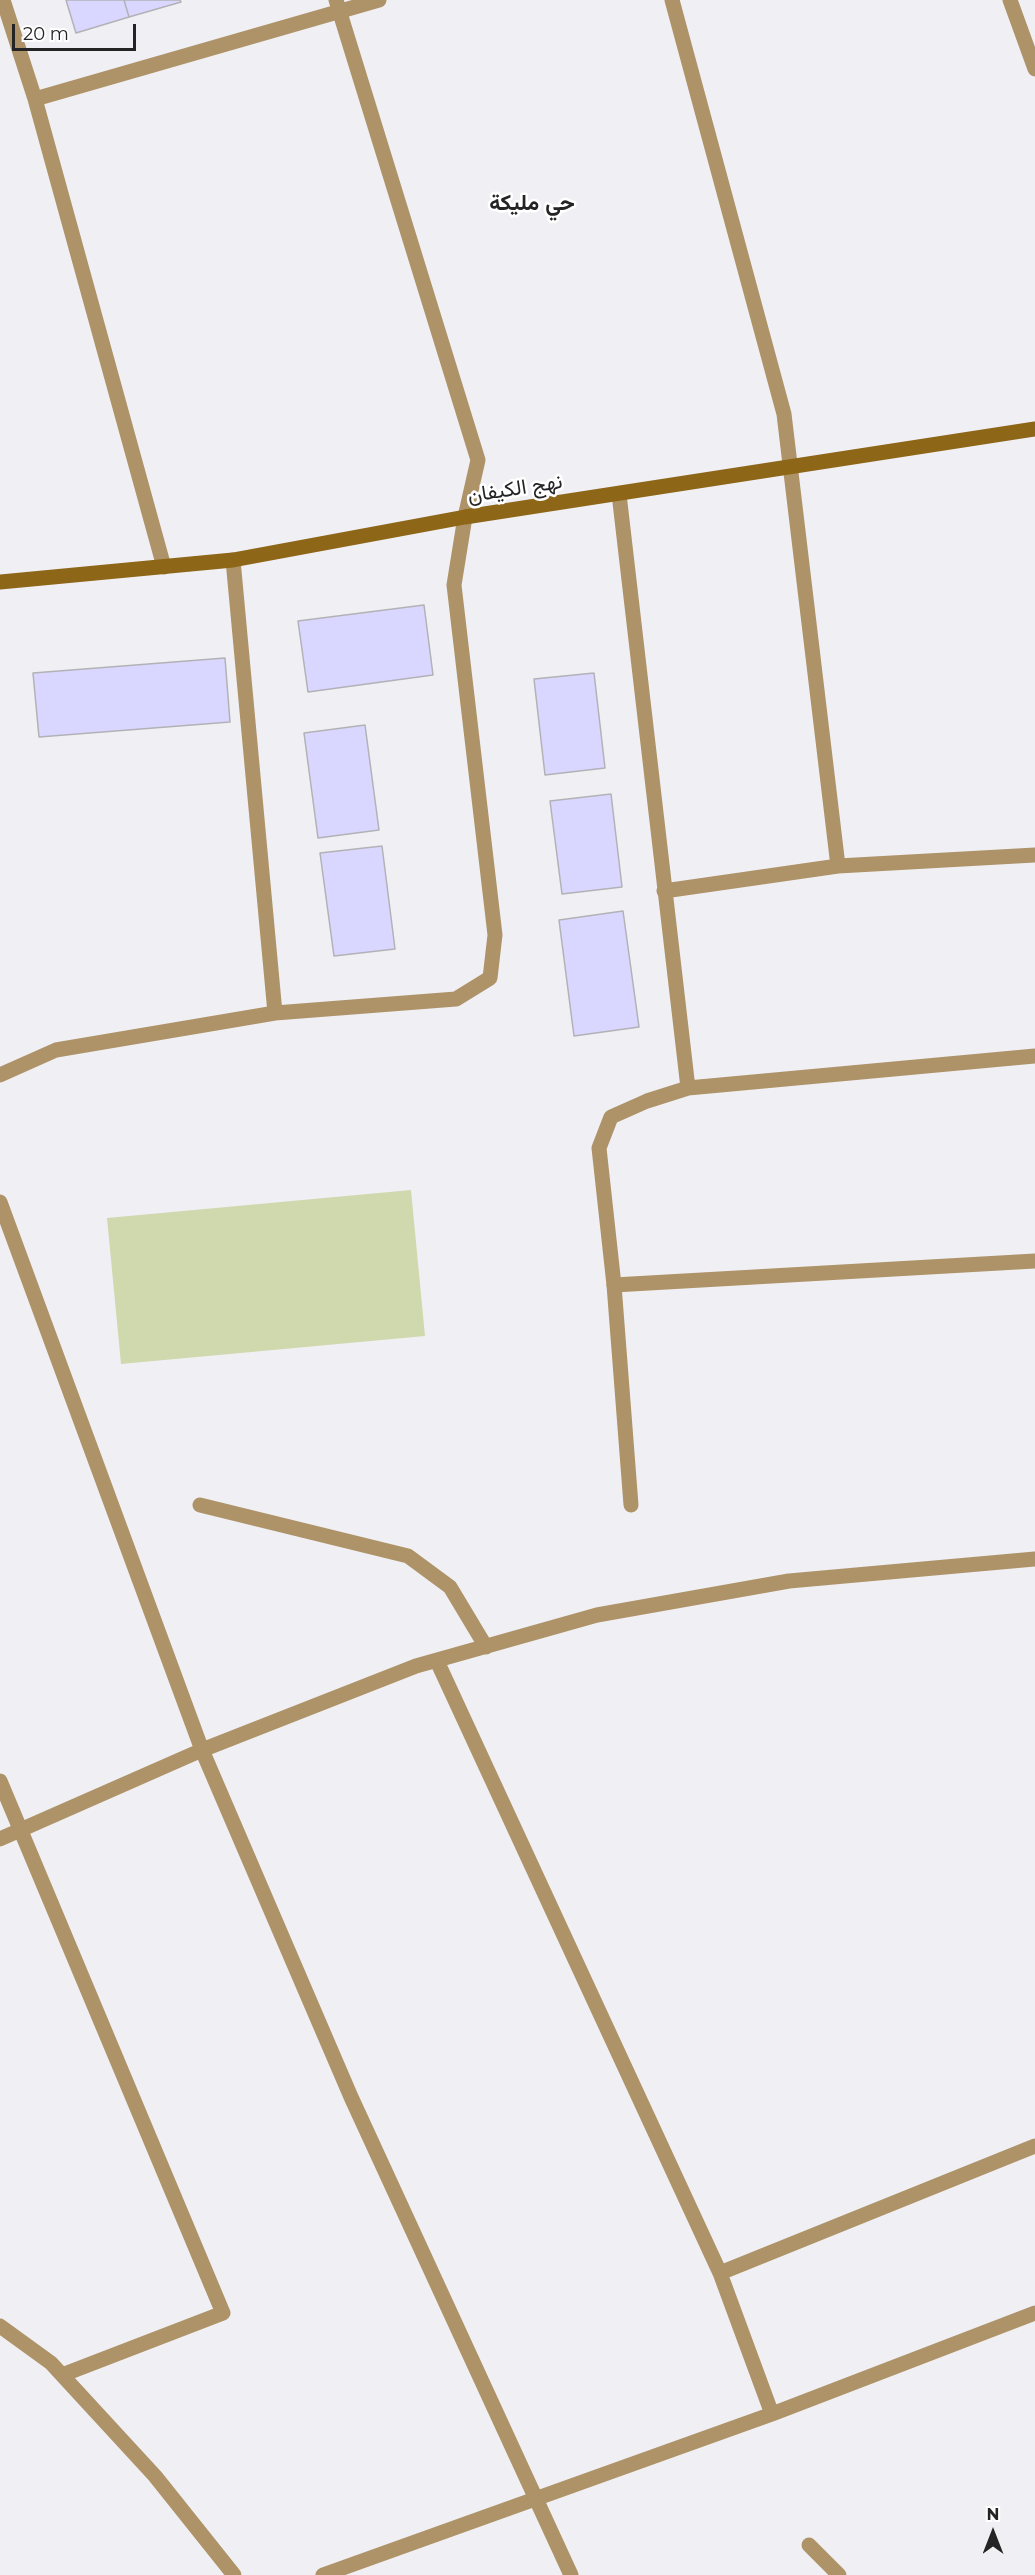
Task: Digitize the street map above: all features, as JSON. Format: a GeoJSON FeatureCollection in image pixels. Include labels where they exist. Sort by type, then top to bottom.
{"type":"FeatureCollection","features":[{"type":"Feature","properties":{"kind":"main road","name":"نهج الكيفان"},"geometry":{"type":"LineString","coordinates":[[0,582],[233,560],[465,517],[1035,429]]}},
{"type":"Feature","properties":{"kind":"street"},"geometry":{"type":"LineString","coordinates":[[3,0],[6,24],[35,99],[164,567]]}},
{"type":"Feature","properties":{"kind":"street"},"geometry":{"type":"LineString","coordinates":[[35,99],[338,5],[379,0]]}},
{"type":"Feature","properties":{"kind":"street"},"geometry":{"type":"LineString","coordinates":[[672,0],[784,414],[838,866]]}},
{"type":"Feature","properties":{"kind":"street"},"geometry":{"type":"LineString","coordinates":[[1010,0],[1035,69]]}},
{"type":"Feature","properties":{"kind":"street"},"geometry":{"type":"LineString","coordinates":[[0,1075],[56,1050],[275,1012],[456,999],[490,978],[495,935],[454,585],[465,517],[478,460],[338,5]]}},
{"type":"Feature","properties":{"kind":"street"},"geometry":{"type":"LineString","coordinates":[[619,494],[688,1088]]}},
{"type":"Feature","properties":{"kind":"street"},"geometry":{"type":"LineString","coordinates":[[233,560],[275,1012]]}},
{"type":"Feature","properties":{"kind":"street"},"geometry":{"type":"LineString","coordinates":[[664,891],[838,866],[1035,855]]}},
{"type":"Feature","properties":{"kind":"street"},"geometry":{"type":"LineString","coordinates":[[631,1505],[614,1285],[599,1148],[611,1117],[647,1101],[688,1088],[1035,1056]]}},
{"type":"Feature","properties":{"kind":"street"},"geometry":{"type":"LineString","coordinates":[[0,1202],[202,1750],[351,2097],[571,2575]]}},
{"type":"Feature","properties":{"kind":"street"},"geometry":{"type":"LineString","coordinates":[[614,1285],[1035,1261]]}},
{"type":"Feature","properties":{"kind":"street"},"geometry":{"type":"LineString","coordinates":[[200,1505],[408,1556],[450,1587],[486,1647]]}},
{"type":"Feature","properties":{"kind":"street"},"geometry":{"type":"LineString","coordinates":[[0,1839],[202,1750],[416,1666],[597,1615],[789,1581],[1035,1559]]}},
{"type":"Feature","properties":{"kind":"street"},"geometry":{"type":"LineString","coordinates":[[437,1661],[720,2273],[772,2414]]}},
{"type":"Feature","properties":{"kind":"street"},"geometry":{"type":"LineString","coordinates":[[0,1781],[19,1831],[223,2313],[62,2375]]}},
{"type":"Feature","properties":{"kind":"street"},"geometry":{"type":"LineString","coordinates":[[720,2273],[1035,2146]]}},
{"type":"Feature","properties":{"kind":"street"},"geometry":{"type":"LineString","coordinates":[[323,2575],[772,2414],[1035,2313]]}},
{"type":"Feature","properties":{"kind":"street"},"geometry":{"type":"LineString","coordinates":[[0,2326],[51,2364],[62,2375],[155,2476],[234,2575]]}},
{"type":"Feature","properties":{"kind":"street"},"geometry":{"type":"LineString","coordinates":[[809,2545],[839,2575]]}},
{"type":"Feature","properties":{"kind":"green space"},"geometry":{"type":"Polygon","coordinates":[[[411,1190],[425,1336],[121,1364],[107,1218],[411,1190]]]}},
{"type":"Feature","properties":{"kind":"building"},"geometry":{"type":"Polygon","coordinates":[[[66,0],[124,0],[129,17],[76,33],[66,0]]]}},
{"type":"Feature","properties":{"kind":"building"},"geometry":{"type":"Polygon","coordinates":[[[124,0],[180,0],[181,2],[129,17],[124,0]]]}},
{"type":"Feature","properties":{"kind":"building"},"geometry":{"type":"Polygon","coordinates":[[[424,605],[433,675],[308,692],[298,621],[424,605]]]}},
{"type":"Feature","properties":{"kind":"building"},"geometry":{"type":"Polygon","coordinates":[[[225,658],[230,722],[39,737],[33,673],[225,658]]]}},
{"type":"Feature","properties":{"kind":"building"},"geometry":{"type":"Polygon","coordinates":[[[594,673],[605,768],[545,775],[534,679],[594,673]]]}},
{"type":"Feature","properties":{"kind":"building"},"geometry":{"type":"Polygon","coordinates":[[[365,725],[379,830],[318,838],[304,733],[365,725]]]}},
{"type":"Feature","properties":{"kind":"building"},"geometry":{"type":"Polygon","coordinates":[[[611,794],[622,887],[562,894],[550,801],[611,794]]]}},
{"type":"Feature","properties":{"kind":"building"},"geometry":{"type":"Polygon","coordinates":[[[382,846],[395,949],[334,956],[320,853],[382,846]]]}},
{"type":"Feature","properties":{"kind":"building"},"geometry":{"type":"Polygon","coordinates":[[[623,911],[639,1027],[574,1036],[559,920],[623,911]]]}},
{"type":"Feature","properties":{"kind":"district","name":"حي مليكة"},"geometry":{"type":"Point","coordinates":[532,204]}}]}
